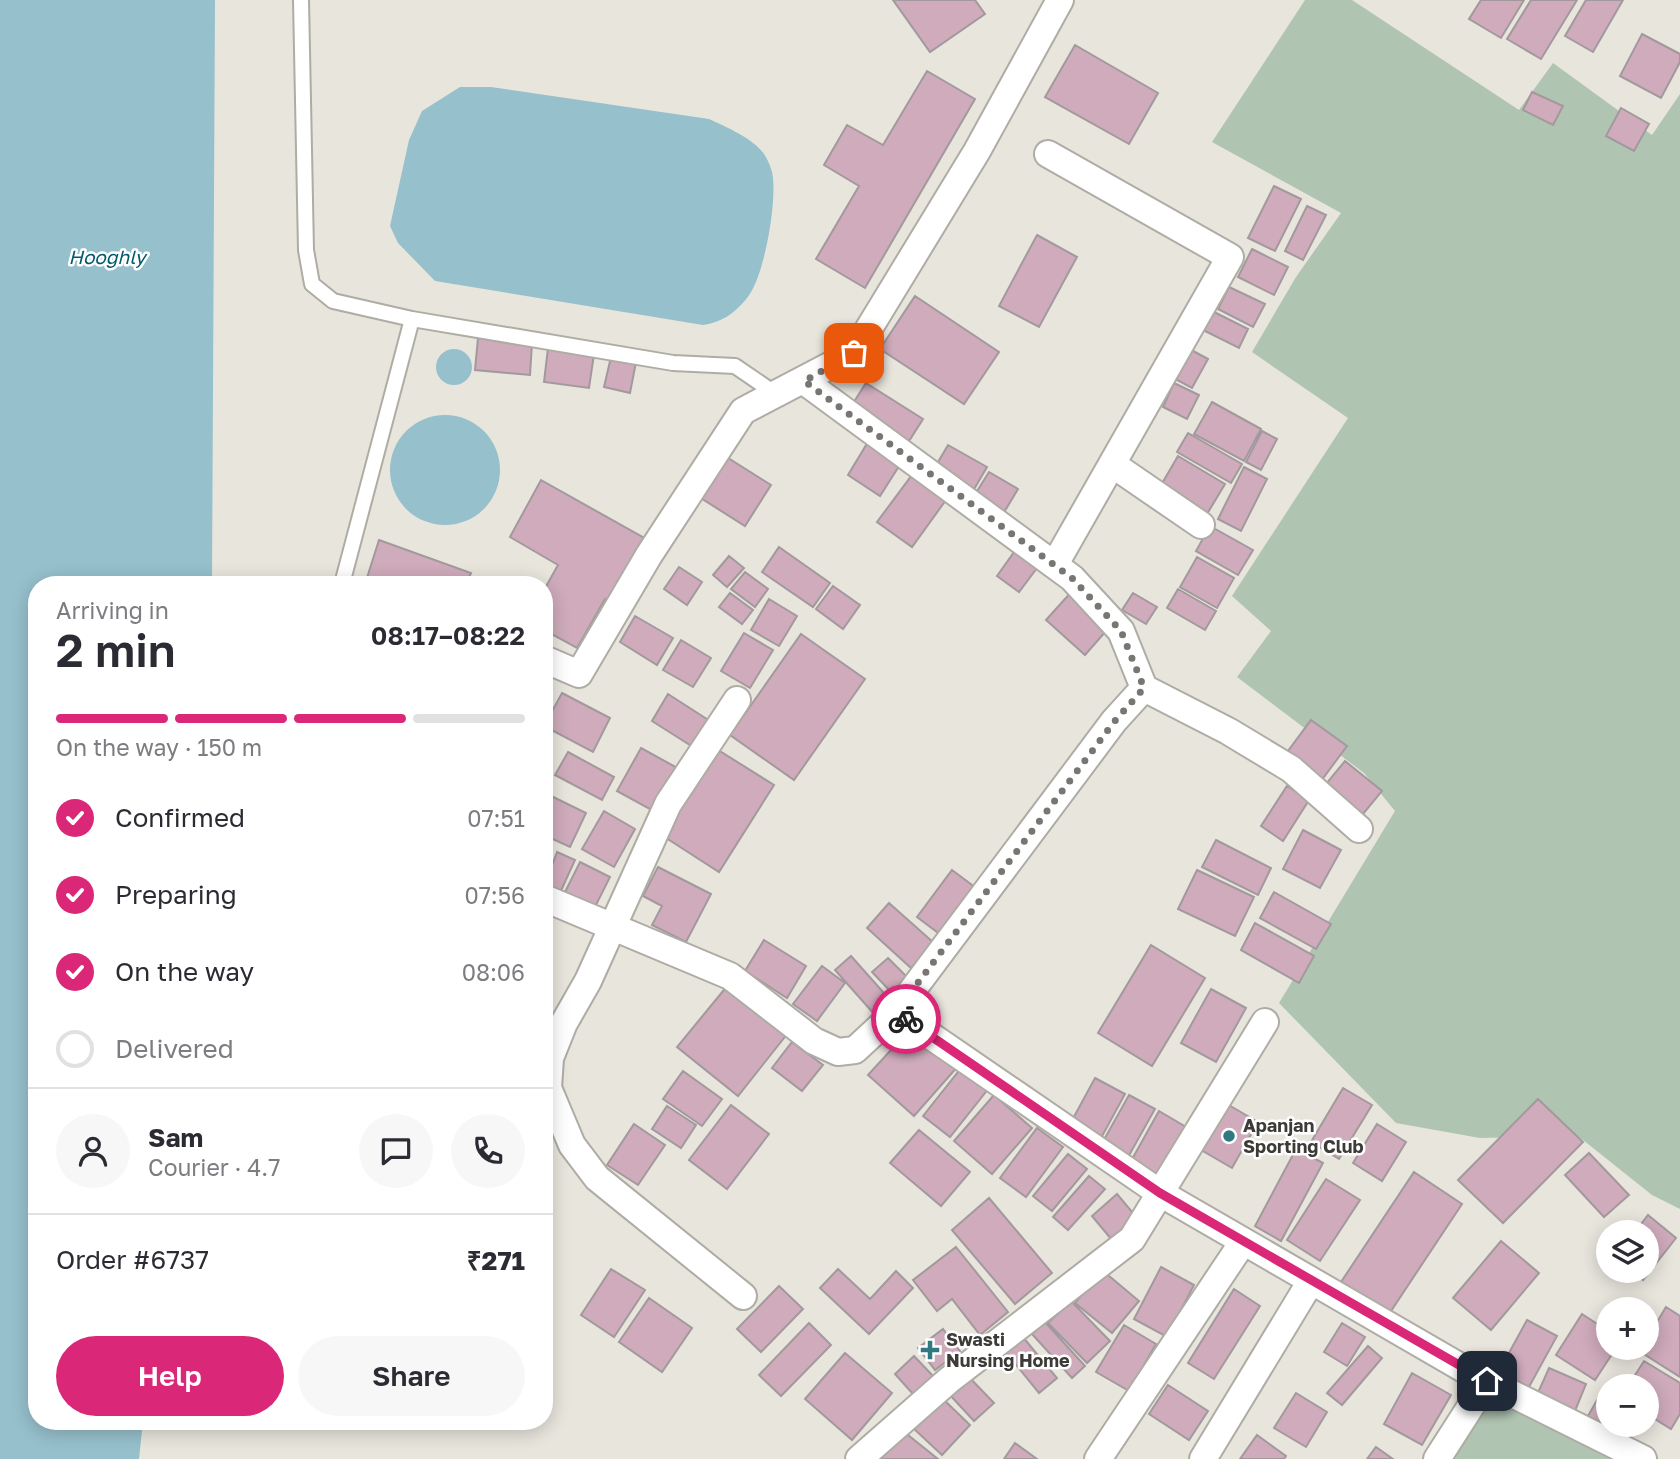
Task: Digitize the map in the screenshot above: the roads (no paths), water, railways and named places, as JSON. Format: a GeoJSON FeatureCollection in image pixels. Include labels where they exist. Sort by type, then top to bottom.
{"type":"FeatureCollection","features":[{"type":"Feature","properties":{"kind":"street"},"geometry":{"type":"LineString","coordinates":[[553,663],[579,674],[649,555],[743,411],[854,353],[976,150],[1060,0]]}},
{"type":"Feature","properties":{"kind":"street"},"geometry":{"type":"LineString","coordinates":[[1048,154],[1230,257],[1055,564]]}},
{"type":"Feature","properties":{"kind":"street"},"geometry":{"type":"LineString","coordinates":[[804,381],[1055,564],[1121,631],[1144,688],[1228,731],[1291,769],[1359,830]]}},
{"type":"Feature","properties":{"kind":"street"},"geometry":{"type":"LineString","coordinates":[[1112,464],[1201,525]]}},
{"type":"Feature","properties":{"kind":"street"},"geometry":{"type":"LineString","coordinates":[[553,902],[730,976],[814,1041],[838,1052],[855,1050],[896,1012],[1114,722],[1144,688]]}},
{"type":"Feature","properties":{"kind":"street"},"geometry":{"type":"LineString","coordinates":[[553,1050],[564,1023],[588,981],[668,804],[737,700]]}},
{"type":"Feature","properties":{"kind":"street"},"geometry":{"type":"LineString","coordinates":[[896,1012],[1160,1193],[1487,1381],[1643,1459]]}},
{"type":"Feature","properties":{"kind":"street"},"geometry":{"type":"LineString","coordinates":[[859,1459],[949,1380],[1132,1239],[1265,1022]]}},
{"type":"Feature","properties":{"kind":"street"},"geometry":{"type":"LineString","coordinates":[[553,1100],[572,1145],[597,1178],[743,1296]]}},
{"type":"Feature","properties":{"kind":"street"},"geometry":{"type":"LineString","coordinates":[[1098,1459],[1243,1242]]}},
{"type":"Feature","properties":{"kind":"street"},"geometry":{"type":"LineString","coordinates":[[1203,1459],[1311,1281]]}},
{"type":"Feature","properties":{"kind":"street"},"geometry":{"type":"LineString","coordinates":[[1437,1459],[1487,1381]]}},
{"type":"Feature","properties":{"kind":"lane"},"geometry":{"type":"LineString","coordinates":[[301,0],[306,250],[312,284],[333,301],[412,319],[673,363],[736,366],[776,394]]}},
{"type":"Feature","properties":{"kind":"lane"},"geometry":{"type":"LineString","coordinates":[[344,576],[412,319]]}},
{"type":"Feature","properties":{"kind":"water","name":"Hooghly"},"geometry":{"type":"Polygon","coordinates":[[[0,0],[215,0],[212,576],[28,576],[28,1430],[142,1430],[139,1459],[0,1459],[0,0]]]}},
{"type":"Feature","properties":{"kind":"water"},"geometry":{"type":"Polygon","coordinates":[[[460,87],[491,87],[709,119],[753,143],[769,162],[773,191],[771,223],[763,259],[759,275],[747,298],[727,316],[703,325],[435,281],[398,243],[390,226],[409,140],[422,111],[460,87]]]}},
{"type":"Feature","properties":{"kind":"water"},"geometry":{"type":"Polygon","coordinates":[[[454,349],[467,354],[472,367],[467,380],[454,385],[441,380],[436,367],[441,354],[454,349]]]}},
{"type":"Feature","properties":{"kind":"water"},"geometry":{"type":"Polygon","coordinates":[[[445,415],[466,419],[484,431],[496,449],[500,470],[496,491],[484,509],[466,521],[445,525],[424,521],[406,509],[394,491],[390,470],[394,449],[406,431],[424,419],[445,415]]]}},
{"type":"Feature","properties":{"kind":"place","name":"Apanjan Sporting Club"},"geometry":{"type":"Point","coordinates":[1229,1136]}},
{"type":"Feature","properties":{"kind":"place","name":"Swasti Nursing Home"},"geometry":{"type":"Point","coordinates":[930,1350]}}]}
